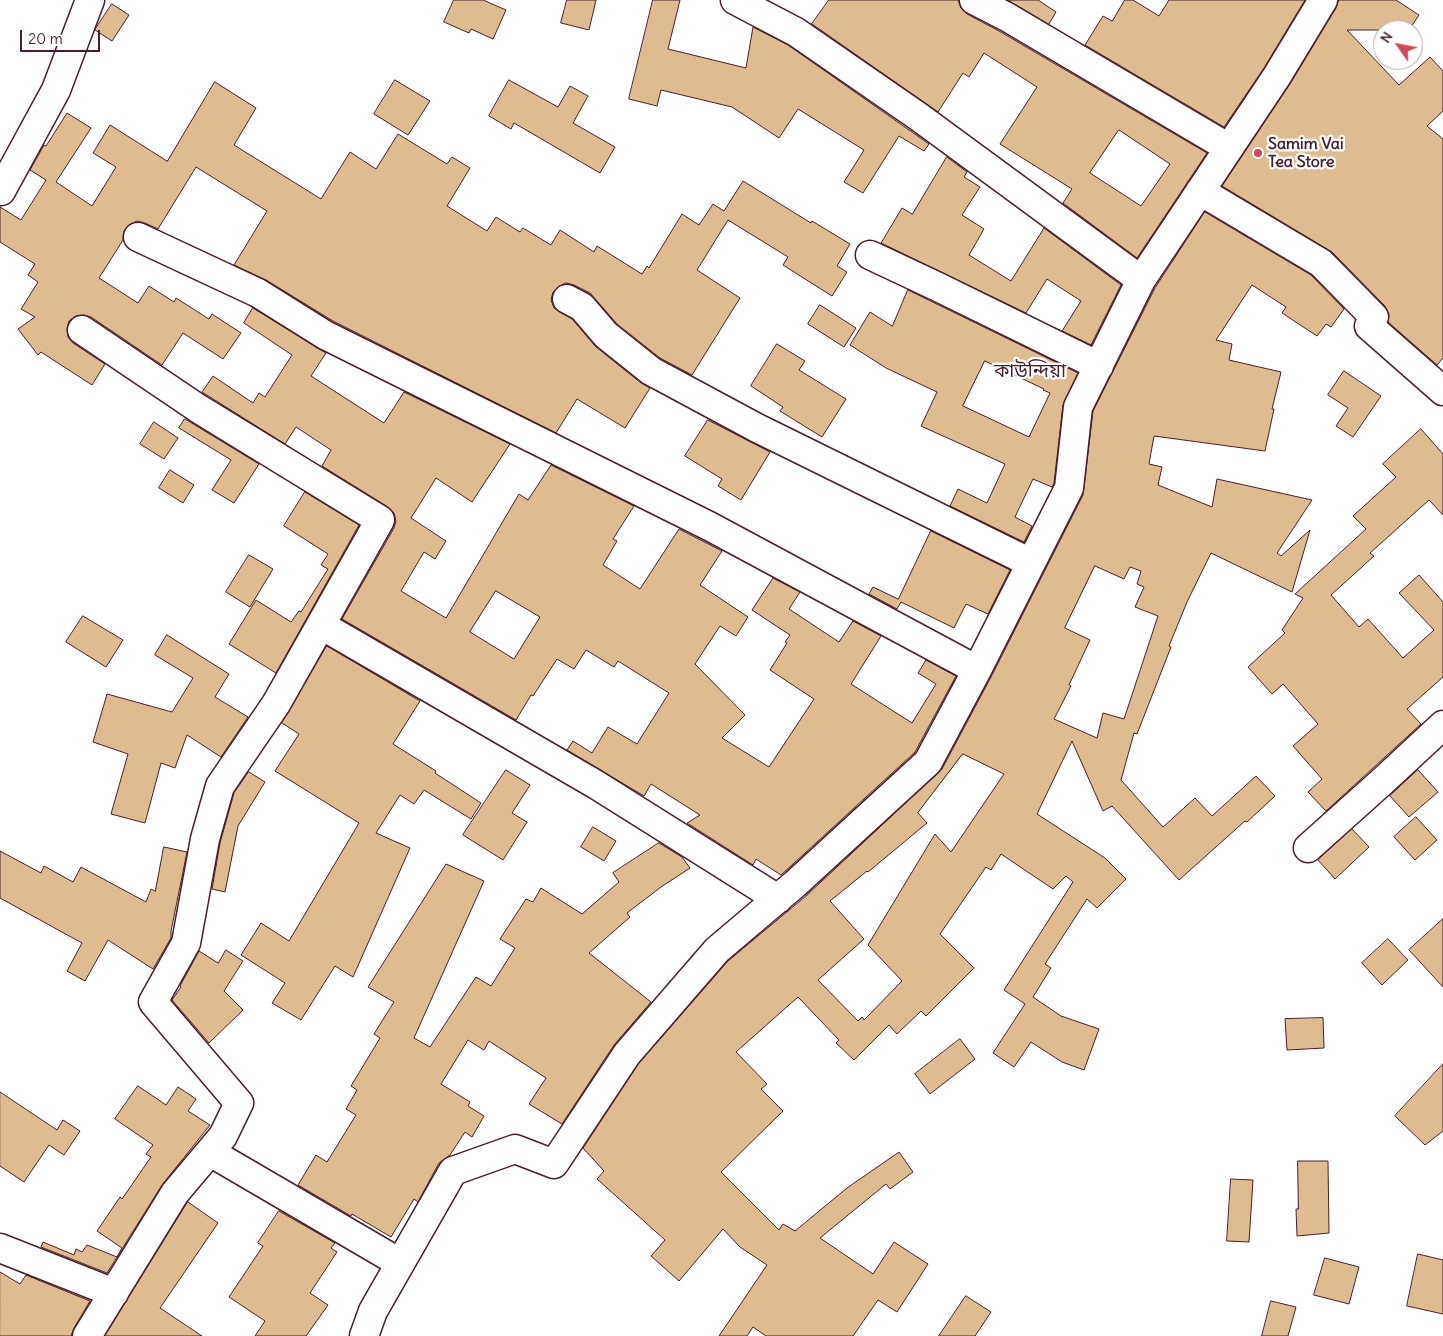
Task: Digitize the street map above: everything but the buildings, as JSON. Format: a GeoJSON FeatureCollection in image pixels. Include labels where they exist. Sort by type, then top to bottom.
{"type":"FeatureCollection","features":[{"type":"Feature","properties":{"kind":"street"},"geometry":{"type":"LineString","coordinates":[[1,191],[56,90],[90,0]]}},
{"type":"Feature","properties":{"kind":"street"},"geometry":{"type":"LineString","coordinates":[[735,0],[796,32],[919,117],[1141,280]]}},
{"type":"Feature","properties":{"kind":"street"},"geometry":{"type":"LineString","coordinates":[[974,0],[1007,17],[1229,148]]}},
{"type":"Feature","properties":{"kind":"street"},"geometry":{"type":"LineString","coordinates":[[364,1336],[373,1310],[453,1171],[515,1149],[554,1164],[627,1054],[717,950],[778,899],[928,762],[1069,488],[1078,407],[1141,280],[1277,76],[1324,0]]}},
{"type":"Feature","properties":{"kind":"street"},"geometry":{"type":"LineString","coordinates":[[1200,191],[1321,263],[1374,317],[1369,326],[1443,391]]}},
{"type":"Feature","properties":{"kind":"street"},"geometry":{"type":"LineString","coordinates":[[138,237],[258,293],[325,335],[709,526],[977,670]]}},
{"type":"Feature","properties":{"kind":"street"},"geometry":{"type":"LineString","coordinates":[[870,255],[1098,366]]}},
{"type":"Feature","properties":{"kind":"street"},"geometry":{"type":"LineString","coordinates":[[567,299],[582,308],[606,335],[651,371],[757,428],[1031,563]]}},
{"type":"Feature","properties":{"kind":"street"},"geometry":{"type":"LineString","coordinates":[[82,330],[199,409],[380,520],[276,704],[220,786],[205,839],[186,943],[153,1002],[239,1103],[223,1136],[175,1193],[87,1336]]}},
{"type":"Feature","properties":{"kind":"street"},"geometry":{"type":"LineString","coordinates":[[321,625],[595,784],[778,899]]}},
{"type":"Feature","properties":{"kind":"street"},"geometry":{"type":"LineString","coordinates":[[1308,848],[1443,725]]}},
{"type":"Feature","properties":{"kind":"street"},"geometry":{"type":"LineString","coordinates":[[210,1152],[400,1263]]}},
{"type":"Feature","properties":{"kind":"street"},"geometry":{"type":"LineString","coordinates":[[0,1248],[114,1292]]}},
{"type":"Feature","properties":{"kind":"place","name":"Samim Vai Tea Store"},"geometry":{"type":"Point","coordinates":[1258,153]}},
{"type":"Feature","properties":{"kind":"district","name":"কাউন্দিয়া"},"geometry":{"type":"Point","coordinates":[1030,372]}}]}
